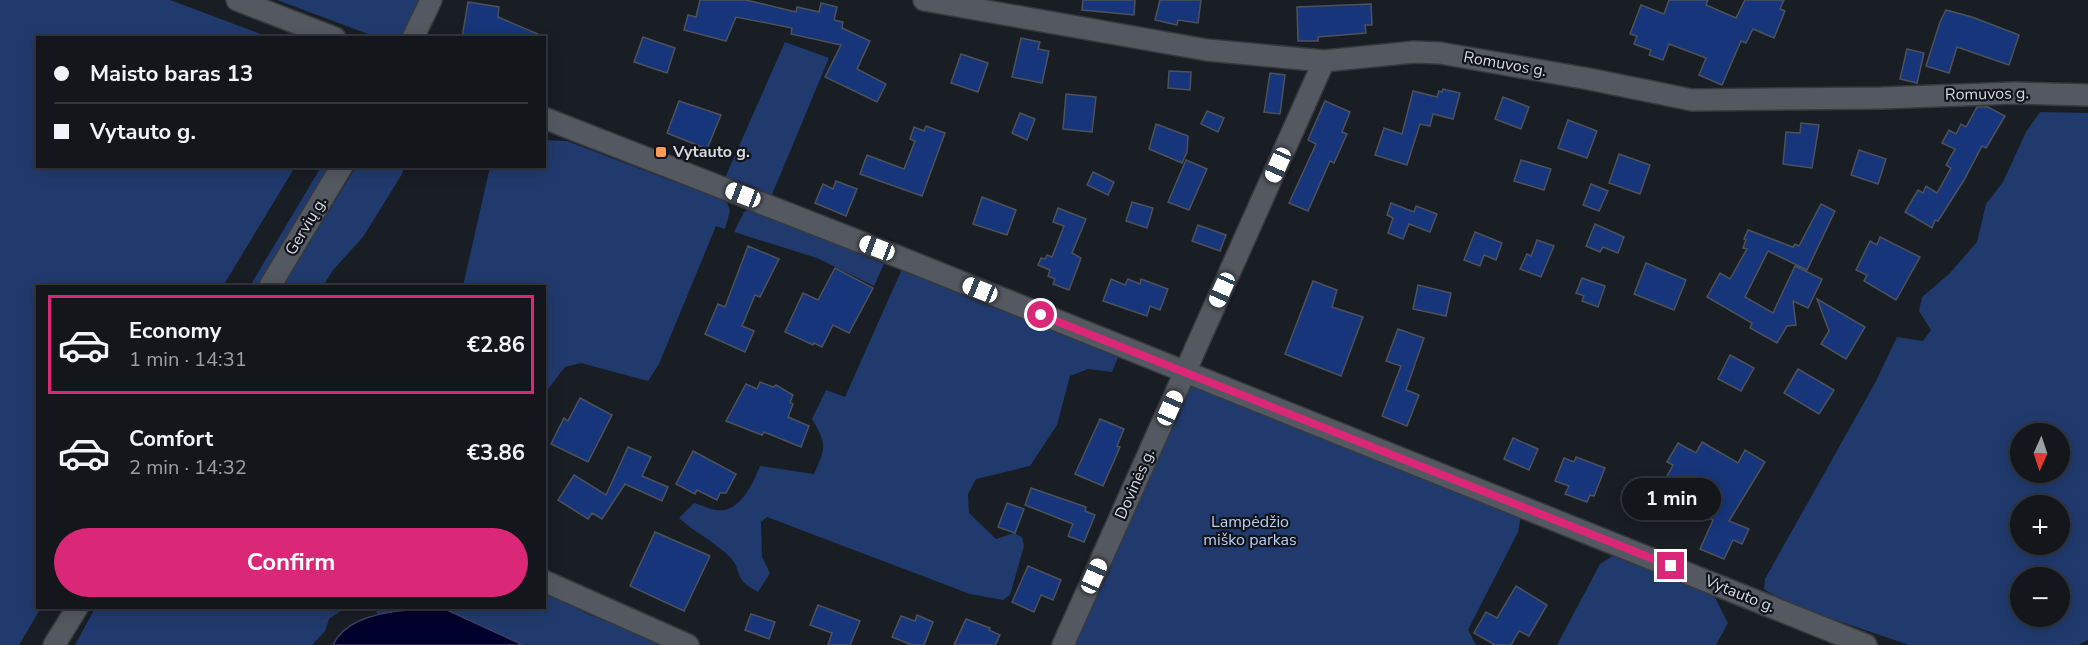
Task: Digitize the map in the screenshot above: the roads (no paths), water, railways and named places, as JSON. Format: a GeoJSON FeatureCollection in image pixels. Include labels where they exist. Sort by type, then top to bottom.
{"type":"FeatureCollection","features":[{"type":"Feature","properties":{"kind":"street"},"geometry":{"type":"LineString","coordinates":[[237,0],[330,36]]}},
{"type":"Feature","properties":{"kind":"street"},"geometry":{"type":"LineString","coordinates":[[414,36],[431,0]]}},
{"type":"Feature","properties":{"kind":"street","name":"Romuvos g."},"geometry":{"type":"LineString","coordinates":[[924,0],[1207,50],[1324,61],[1414,52],[1440,53],[1692,100],[1882,98],[2014,93],[2088,95]]}},
{"type":"Feature","properties":{"kind":"street","name":"Dovinės g."},"geometry":{"type":"LineString","coordinates":[[1063,645],[1324,61]]}},
{"type":"Feature","properties":{"kind":"street","name":"Vytauto g."},"geometry":{"type":"LineString","coordinates":[[546,119],[899,257],[1185,374],[1447,476],[1866,645]]}},
{"type":"Feature","properties":{"kind":"street","name":"Gervių g."},"geometry":{"type":"LineString","coordinates":[[271,285],[341,168]]}},
{"type":"Feature","properties":{"kind":"street"},"geometry":{"type":"LineString","coordinates":[[546,582],[688,645]]}},
{"type":"Feature","properties":{"kind":"street"},"geometry":{"type":"LineString","coordinates":[[54,645],[76,609]]}},
{"type":"Feature","properties":{"kind":"place","name":"Vytauto g."},"geometry":{"type":"Point","coordinates":[661,152]}},
{"type":"Feature","properties":{"kind":"park label","name":"Lampėdžio miško parkas"},"geometry":{"type":"Point","coordinates":[1250,531]}}]}
